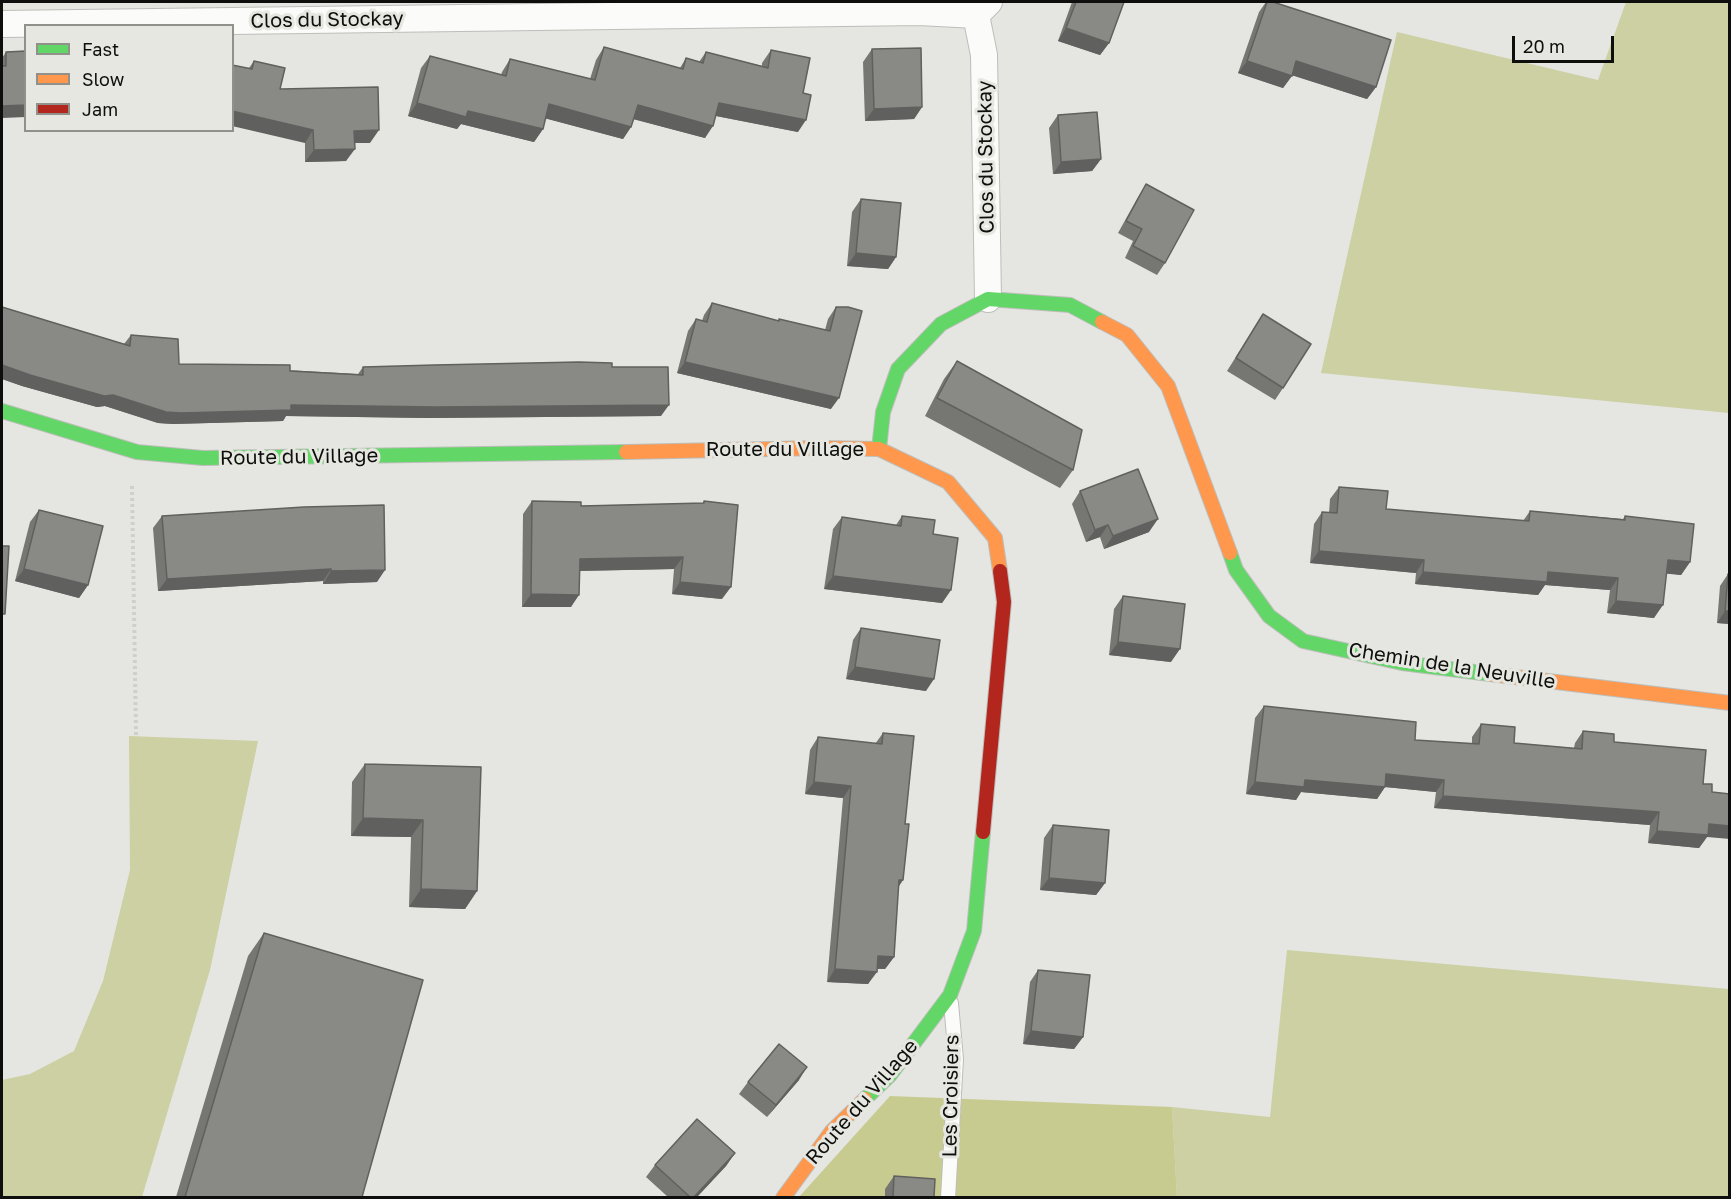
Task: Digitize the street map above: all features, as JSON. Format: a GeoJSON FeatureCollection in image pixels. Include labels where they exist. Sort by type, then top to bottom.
{"type":"FeatureCollection","features":[{"type":"Feature","properties":{"kind":"street","name":"Clos du Stockay"},"geometry":{"type":"LineString","coordinates":[[2,24],[918,12],[983,8],[988,299]]}},
{"type":"Feature","properties":{"kind":"street"},"geometry":{"type":"LineString","coordinates":[[879,449],[883,412],[898,369],[941,324],[988,299]]}},
{"type":"Feature","properties":{"kind":"street","name":"Chemin de la Neuville"},"geometry":{"type":"LineString","coordinates":[[988,299],[1070,304],[1127,335],[1168,386],[1236,570],[1269,616],[1304,641],[1402,663],[1730,704]]}},
{"type":"Feature","properties":{"kind":"street","name":"Route du Village"},"geometry":{"type":"LineString","coordinates":[[2,411],[137,452],[203,458],[818,448],[879,449],[948,482],[995,538],[1004,602],[974,931],[950,995],[890,1075],[832,1131],[783,1197]]}},
{"type":"Feature","properties":{"kind":"lane","name":"Les Croisiers"},"geometry":{"type":"LineString","coordinates":[[948,1197],[956,1059],[950,995]]}},
{"type":"Feature","properties":{"kind":"path"},"geometry":{"type":"LineString","coordinates":[[136,735],[132,481],[137,452]]}},
{"type":"Feature","properties":{"kind":"green space"},"geometry":{"type":"Polygon","coordinates":[[[1626,2],[1729,2],[1729,413],[1321,373],[1397,32],[1598,80],[1626,2]]]}},
{"type":"Feature","properties":{"kind":"green space"},"geometry":{"type":"Polygon","coordinates":[[[129,736],[258,741],[210,970],[142,1197],[2,1197],[2,1080],[30,1074],[74,1051],[103,981],[130,870],[129,736]]]}},
{"type":"Feature","properties":{"kind":"green space"},"geometry":{"type":"Polygon","coordinates":[[[1287,950],[1729,989],[1729,1197],[1177,1197],[1172,1107],[1270,1117],[1287,950]]]}},
{"type":"Feature","properties":{"kind":"green space"},"geometry":{"type":"Polygon","coordinates":[[[890,1096],[1172,1107],[1177,1197],[798,1198],[890,1096]]]}},
{"type":"Feature","properties":{"kind":"building"},"geometry":{"type":"Polygon","coordinates":[[[1076,2],[1124,2],[1109,43],[1066,28],[1076,2]]]}},
{"type":"Feature","properties":{"kind":"building"},"geometry":{"type":"Polygon","coordinates":[[[1267,2],[1391,40],[1376,87],[1296,61],[1292,76],[1247,61],[1267,2]]]}},
{"type":"Feature","properties":{"kind":"building"},"geometry":{"type":"Polygon","coordinates":[[[604,47],[683,69],[686,58],[703,63],[706,52],[768,68],[771,50],[810,58],[803,93],[811,95],[806,120],[719,103],[713,126],[638,105],[631,127],[549,104],[543,129],[468,111],[466,117],[417,103],[430,56],[506,76],[510,59],[595,80],[604,47]]]}},
{"type":"Feature","properties":{"kind":"building"},"geometry":{"type":"Polygon","coordinates":[[[921,48],[922,107],[874,109],[872,49],[921,48]]]}},
{"type":"Feature","properties":{"kind":"building"},"geometry":{"type":"Polygon","coordinates":[[[24,51],[24,105],[2,106],[2,66],[6,66],[6,52],[24,51]]]}},
{"type":"Feature","properties":{"kind":"building"},"geometry":{"type":"Polygon","coordinates":[[[254,61],[285,68],[280,89],[378,87],[379,130],[354,131],[355,149],[314,150],[313,130],[234,111],[234,65],[252,69],[254,61]]]}},
{"type":"Feature","properties":{"kind":"building"},"geometry":{"type":"Polygon","coordinates":[[[1097,112],[1101,159],[1061,162],[1058,115],[1097,112]]]}},
{"type":"Feature","properties":{"kind":"building"},"geometry":{"type":"Polygon","coordinates":[[[1146,184],[1194,210],[1165,263],[1133,246],[1142,229],[1126,221],[1146,184]]]}},
{"type":"Feature","properties":{"kind":"building"},"geometry":{"type":"Polygon","coordinates":[[[861,199],[901,203],[896,257],[856,253],[861,199]]]}},
{"type":"Feature","properties":{"kind":"building"},"geometry":{"type":"Polygon","coordinates":[[[712,303],[779,321],[779,319],[830,331],[836,307],[848,307],[862,311],[839,398],[685,362],[696,319],[707,322],[712,303]]]}},
{"type":"Feature","properties":{"kind":"building"},"geometry":{"type":"Polygon","coordinates":[[[2,307],[130,346],[131,335],[178,339],[179,364],[290,365],[290,371],[363,375],[363,367],[434,365],[579,362],[612,363],[612,367],[668,367],[669,405],[436,407],[291,405],[291,410],[166,412],[113,395],[104,396],[30,375],[2,365],[2,307]]]}},
{"type":"Feature","properties":{"kind":"building"},"geometry":{"type":"Polygon","coordinates":[[[1263,314],[1311,344],[1283,388],[1236,358],[1263,314]]]}},
{"type":"Feature","properties":{"kind":"building"},"geometry":{"type":"Polygon","coordinates":[[[957,361],[1082,430],[1073,470],[937,398],[957,361]]]}},
{"type":"Feature","properties":{"kind":"building"},"geometry":{"type":"Polygon","coordinates":[[[1138,469],[1158,519],[1113,536],[1108,525],[1095,530],[1080,491],[1138,469]]]}},
{"type":"Feature","properties":{"kind":"building"},"geometry":{"type":"Polygon","coordinates":[[[1339,487],[1388,491],[1386,509],[1529,521],[1530,511],[1625,520],[1625,516],[1694,524],[1690,562],[1668,560],[1663,605],[1616,601],[1618,578],[1548,572],[1547,582],[1423,572],[1424,560],[1319,551],[1322,512],[1337,513],[1339,487]]]}},
{"type":"Feature","properties":{"kind":"building"},"geometry":{"type":"Polygon","coordinates":[[[532,501],[581,502],[581,506],[704,503],[704,501],[738,505],[731,587],[680,582],[683,557],[580,559],[579,595],[531,594],[532,501]]]}},
{"type":"Feature","properties":{"kind":"building"},"geometry":{"type":"Polygon","coordinates":[[[384,505],[385,570],[331,571],[331,569],[167,579],[162,516],[304,507],[384,505]]]}},
{"type":"Feature","properties":{"kind":"building"},"geometry":{"type":"Polygon","coordinates":[[[39,510],[103,526],[88,585],[24,569],[39,510]]]}},
{"type":"Feature","properties":{"kind":"building"},"geometry":{"type":"Polygon","coordinates":[[[902,516],[935,520],[933,534],[958,538],[951,590],[833,576],[842,517],[901,526],[902,516]]]}},
{"type":"Feature","properties":{"kind":"building"},"geometry":{"type":"Polygon","coordinates":[[[2,546],[9,546],[5,614],[2,614],[2,546]]]}},
{"type":"Feature","properties":{"kind":"building"},"geometry":{"type":"Polygon","coordinates":[[[1728,574],[1730,574],[1730,611],[1725,611],[1728,574]]]}},
{"type":"Feature","properties":{"kind":"building"},"geometry":{"type":"Polygon","coordinates":[[[1123,596],[1185,604],[1180,649],[1118,642],[1123,596]]]}},
{"type":"Feature","properties":{"kind":"building"},"geometry":{"type":"Polygon","coordinates":[[[861,628],[940,640],[934,679],[855,667],[861,628]]]}},
{"type":"Feature","properties":{"kind":"building"},"geometry":{"type":"Polygon","coordinates":[[[1264,706],[1416,722],[1415,740],[1479,744],[1481,724],[1515,727],[1514,743],[1582,749],[1583,731],[1614,734],[1614,742],[1706,750],[1703,784],[1712,784],[1712,792],[1730,794],[1730,826],[1709,824],[1708,835],[1657,831],[1659,812],[1443,796],[1444,780],[1386,774],[1385,787],[1305,780],[1304,787],[1255,782],[1264,706]]]}},
{"type":"Feature","properties":{"kind":"building"},"geometry":{"type":"Polygon","coordinates":[[[883,733],[914,736],[905,824],[909,824],[903,880],[899,880],[894,957],[878,956],[877,972],[835,969],[851,786],[814,782],[818,737],[882,744],[883,733]]]}},
{"type":"Feature","properties":{"kind":"building"},"geometry":{"type":"Polygon","coordinates":[[[365,764],[481,767],[477,891],[421,889],[423,820],[363,818],[365,764]]]}},
{"type":"Feature","properties":{"kind":"building"},"geometry":{"type":"Polygon","coordinates":[[[1053,825],[1109,830],[1105,883],[1049,878],[1053,825]]]}},
{"type":"Feature","properties":{"kind":"building"},"geometry":{"type":"Polygon","coordinates":[[[264,933],[423,980],[362,1197],[185,1197],[264,933]]]}},
{"type":"Feature","properties":{"kind":"building"},"geometry":{"type":"Polygon","coordinates":[[[1038,970],[1090,975],[1083,1037],[1031,1031],[1038,970]]]}},
{"type":"Feature","properties":{"kind":"building"},"geometry":{"type":"Polygon","coordinates":[[[779,1044],[807,1067],[776,1105],[748,1082],[779,1044]]]}},
{"type":"Feature","properties":{"kind":"building"},"geometry":{"type":"Polygon","coordinates":[[[697,1119],[735,1153],[694,1197],[690,1197],[655,1165],[697,1119]]]}},
{"type":"Feature","properties":{"kind":"building"},"geometry":{"type":"Polygon","coordinates":[[[894,1176],[935,1179],[934,1197],[893,1197],[894,1176]]]}},
{"type":"Feature","properties":{"kind":"traffic: fast"},"geometry":{"type":"LineString","coordinates":[[879,449],[883,412],[898,369],[941,324],[988,299],[1070,305],[1102,322]]}},
{"type":"Feature","properties":{"kind":"traffic: fast"},"geometry":{"type":"LineString","coordinates":[[2,411],[137,452],[203,458],[626,452]]}},
{"type":"Feature","properties":{"kind":"traffic: fast"},"geometry":{"type":"LineString","coordinates":[[1230,553],[1236,570],[1269,616],[1303,641],[1402,663],[1490,674]]}},
{"type":"Feature","properties":{"kind":"traffic: fast"},"geometry":{"type":"LineString","coordinates":[[865,1099],[890,1075],[950,995],[974,931],[983,832]]}},
{"type":"Feature","properties":{"kind":"traffic: slow"},"geometry":{"type":"LineString","coordinates":[[1102,322],[1127,335],[1168,386],[1230,553]]}},
{"type":"Feature","properties":{"kind":"traffic: slow"},"geometry":{"type":"LineString","coordinates":[[626,452],[879,449],[948,482],[995,538],[1000,571]]}},
{"type":"Feature","properties":{"kind":"traffic: slow"},"geometry":{"type":"LineString","coordinates":[[1490,674],[1730,703]]}},
{"type":"Feature","properties":{"kind":"traffic: slow"},"geometry":{"type":"LineString","coordinates":[[783,1198],[832,1131],[865,1099]]}},
{"type":"Feature","properties":{"kind":"traffic: jam"},"geometry":{"type":"LineString","coordinates":[[983,832],[1004,602],[1000,571]]}}]}
